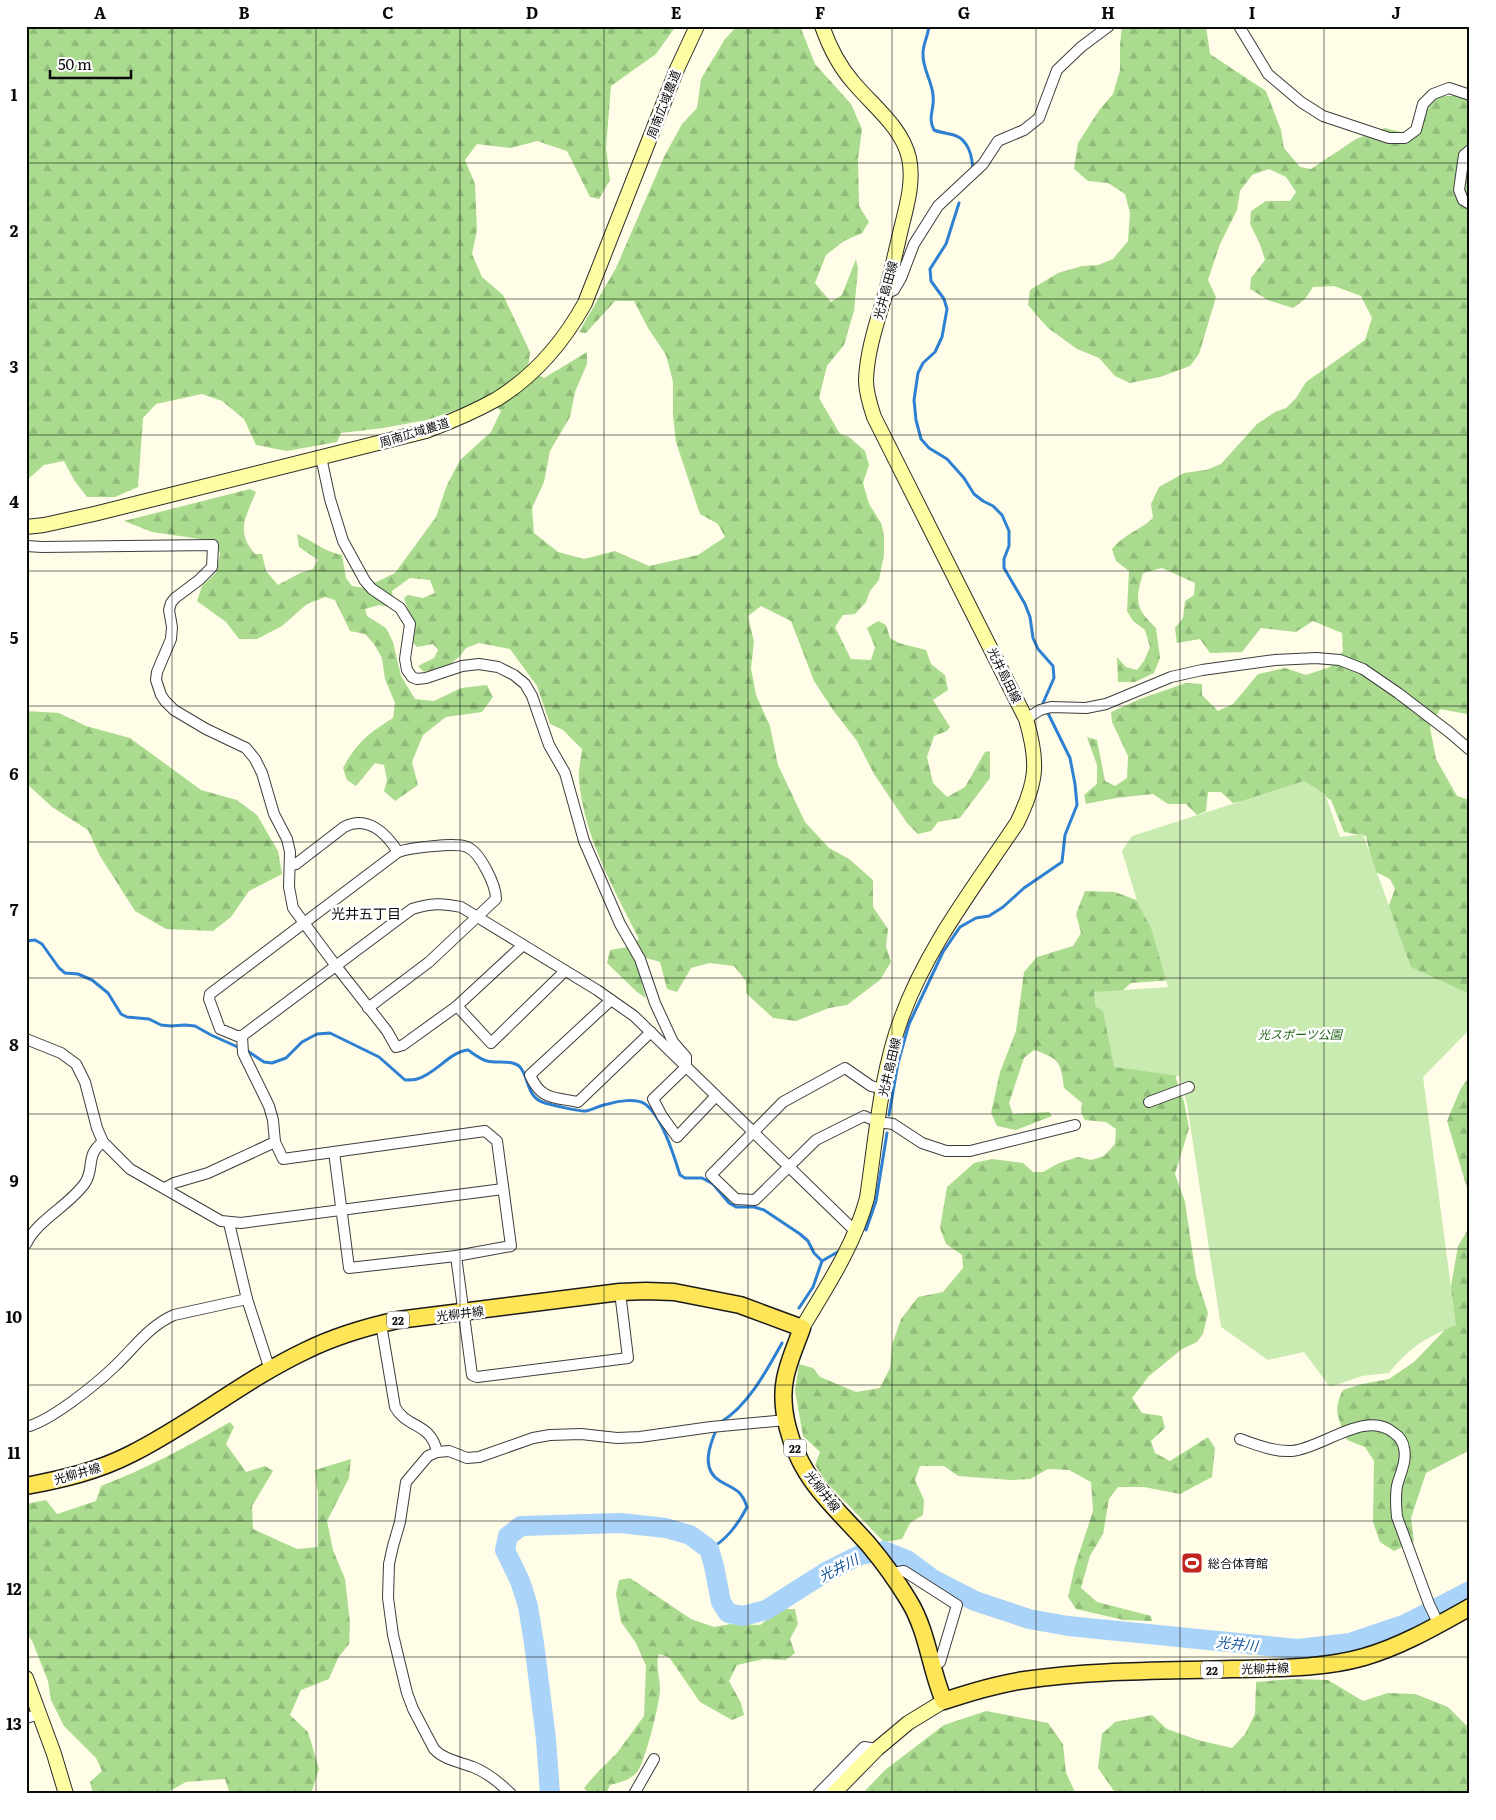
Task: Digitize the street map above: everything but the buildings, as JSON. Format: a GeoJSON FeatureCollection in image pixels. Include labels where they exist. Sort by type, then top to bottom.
{"type":"FeatureCollection","features":[{"type":"Feature","properties":{"kind":"main road","name":"周南広域農道"},"geometry":{"type":"LineString","coordinates":[[26,527],[94,514],[426,431],[461,417],[498,398],[524,379],[546,358],[571,328],[585,303],[677,69],[697,26]]}},
{"type":"Feature","properties":{"kind":"main road","name":"光井島田線"},"geometry":{"type":"LineString","coordinates":[[802,1328],[846,1255],[867,1198],[886,1068],[900,1020],[933,949],[1017,823],[1033,785],[1034,768],[1034,747],[1026,719],[874,417],[869,401],[866,381],[874,331],[903,221],[911,178],[908,156],[900,137],[889,121],[851,81],[838,61],[822,26]]}},
{"type":"Feature","properties":{"kind":"main road","name":"光柳井線"},"geometry":{"type":"LineString","coordinates":[[26,1486],[92,1471],[130,1454],[184,1424],[270,1370],[304,1351],[336,1337],[398,1320],[620,1292],[674,1292],[740,1305],[802,1328],[785,1379],[784,1396],[786,1420],[796,1448],[807,1473],[892,1573],[911,1603],[925,1636],[944,1701],[986,1687],[1075,1674],[1294,1667],[1332,1664],[1364,1657],[1402,1644],[1437,1620],[1470,1607]]}},
{"type":"Feature","properties":{"kind":"main road"},"geometry":{"type":"LineString","coordinates":[[26,1678],[33,1716],[66,1794]]}},
{"type":"Feature","properties":{"kind":"main road"},"geometry":{"type":"LineString","coordinates":[[833,1794],[877,1749],[908,1723],[944,1701]]}},
{"type":"Feature","properties":{"kind":"street"},"geometry":{"type":"LineString","coordinates":[[885,294],[894,290],[901,278],[914,244],[938,206],[983,164],[998,141],[1024,130],[1039,118],[1057,70],[1109,26]]}},
{"type":"Feature","properties":{"kind":"street"},"geometry":{"type":"LineString","coordinates":[[1239,26],[1268,74],[1301,102],[1324,116],[1389,138],[1405,138],[1416,130],[1423,104],[1433,94],[1449,88],[1470,94]]}},
{"type":"Feature","properties":{"kind":"street"},"geometry":{"type":"LineString","coordinates":[[1470,150],[1464,154],[1459,190],[1464,200],[1470,204]]}},
{"type":"Feature","properties":{"kind":"street"},"geometry":{"type":"LineString","coordinates":[[321,457],[342,542],[365,581],[372,589],[400,608],[410,624],[405,659],[407,670],[412,677],[418,680],[462,666],[479,664],[498,667],[514,675],[525,684],[532,696],[549,745],[565,773],[584,841],[620,924],[640,959],[655,1003],[673,1042],[686,1058],[686,1067],[653,1099],[677,1137],[716,1096]]}},
{"type":"Feature","properties":{"kind":"street"},"geometry":{"type":"LineString","coordinates":[[26,546],[213,545],[212,567],[170,603],[171,639],[157,672],[156,680],[165,702],[174,710],[206,729],[246,748],[255,759],[262,773],[274,814],[287,839],[291,865],[289,887],[293,908],[396,1047],[403,1045],[457,1006],[523,944]]}},
{"type":"Feature","properties":{"kind":"street"},"geometry":{"type":"LineString","coordinates":[[1026,719],[1040,710],[1051,708],[1086,708],[1106,704],[1171,677],[1202,670],[1275,660],[1316,658],[1340,660],[1363,669],[1435,721],[1470,750]]}},
{"type":"Feature","properties":{"kind":"street"},"geometry":{"type":"LineString","coordinates":[[291,865],[296,864],[352,823],[367,824],[380,830],[398,852]]}},
{"type":"Feature","properties":{"kind":"street"},"geometry":{"type":"LineString","coordinates":[[334,1152],[349,1268],[456,1256],[512,1246],[502,1189],[497,1141],[485,1131],[283,1158],[275,1142],[273,1120],[269,1106],[242,1044],[237,1036],[220,1029],[208,998],[210,994],[398,852],[424,847],[465,846],[476,852],[496,891],[496,899],[429,962],[368,1008]]}},
{"type":"Feature","properties":{"kind":"street"},"geometry":{"type":"LineString","coordinates":[[242,1044],[336,966],[412,909],[430,903],[461,907],[523,944],[634,1016],[856,1232]]}},
{"type":"Feature","properties":{"kind":"street"},"geometry":{"type":"LineString","coordinates":[[457,1006],[491,1042],[565,971]]}},
{"type":"Feature","properties":{"kind":"street"},"geometry":{"type":"LineString","coordinates":[[611,1000],[530,1075],[536,1088],[544,1094],[578,1102],[650,1032]]}},
{"type":"Feature","properties":{"kind":"street"},"geometry":{"type":"LineString","coordinates":[[26,1039],[61,1053],[76,1064],[85,1082],[97,1128],[103,1142],[130,1169],[222,1221],[241,1223],[502,1189]]}},
{"type":"Feature","properties":{"kind":"street"},"geometry":{"type":"LineString","coordinates":[[883,1089],[871,1086],[845,1068],[783,1102],[711,1175],[736,1199],[756,1200],[816,1140],[864,1116],[878,1122],[893,1124],[922,1143],[946,1151],[970,1150],[1075,1125]]}},
{"type":"Feature","properties":{"kind":"street"},"geometry":{"type":"LineString","coordinates":[[1149,1102],[1189,1087]]}},
{"type":"Feature","properties":{"kind":"street"},"geometry":{"type":"LineString","coordinates":[[26,1244],[36,1228],[84,1184],[90,1175],[91,1157],[96,1147],[103,1142]]}},
{"type":"Feature","properties":{"kind":"street"},"geometry":{"type":"LineString","coordinates":[[165,1188],[174,1183],[208,1173],[275,1142]]}},
{"type":"Feature","properties":{"kind":"street"},"geometry":{"type":"LineString","coordinates":[[229,1223],[247,1299],[270,1370]]}},
{"type":"Feature","properties":{"kind":"street"},"geometry":{"type":"LineString","coordinates":[[456,1256],[472,1375],[476,1377],[628,1358],[620,1292]]}},
{"type":"Feature","properties":{"kind":"street"},"geometry":{"type":"LineString","coordinates":[[26,1427],[47,1418],[94,1384],[149,1330],[163,1320],[174,1315],[247,1299]]}},
{"type":"Feature","properties":{"kind":"street"},"geometry":{"type":"LineString","coordinates":[[381,1324],[394,1407],[398,1413],[433,1438],[437,1452]]}},
{"type":"Feature","properties":{"kind":"street"},"geometry":{"type":"LineString","coordinates":[[511,1794],[491,1776],[439,1755],[434,1749],[407,1693],[393,1635],[388,1598],[388,1573],[400,1522],[406,1482],[428,1456],[437,1452],[449,1451],[467,1458],[479,1457],[534,1438],[550,1435],[581,1434],[617,1438],[640,1437],[786,1420]]}},
{"type":"Feature","properties":{"kind":"street"},"geometry":{"type":"LineString","coordinates":[[1240,1439],[1273,1450],[1293,1450],[1311,1446],[1361,1426],[1375,1424],[1389,1428],[1400,1437],[1404,1449],[1404,1462],[1397,1486],[1395,1502],[1397,1517],[1429,1604],[1437,1620]]}},
{"type":"Feature","properties":{"kind":"street"},"geometry":{"type":"LineString","coordinates":[[892,1573],[904,1571],[957,1605],[940,1662],[933,1667]]}},
{"type":"Feature","properties":{"kind":"street"},"geometry":{"type":"LineString","coordinates":[[818,1794],[864,1747],[877,1749]]}},
{"type":"Feature","properties":{"kind":"street"},"geometry":{"type":"LineString","coordinates":[[634,1794],[654,1759]]}},
{"type":"Feature","properties":{"kind":"green space"},"geometry":{"type":"Polygon","coordinates":[[[26,26],[676,26],[656,54],[611,86],[606,148],[610,180],[599,199],[590,197],[567,151],[537,141],[511,148],[477,144],[465,160],[475,184],[477,230],[472,254],[482,277],[503,295],[530,352],[528,369],[544,378],[587,352],[587,364],[575,392],[570,417],[550,451],[544,482],[532,508],[534,533],[558,552],[584,559],[615,551],[649,566],[698,555],[725,537],[718,524],[700,514],[676,442],[673,416],[673,382],[666,355],[648,328],[634,301],[615,301],[586,333],[579,332],[616,268],[664,157],[682,124],[697,108],[701,79],[725,39],[737,26],[800,26],[815,64],[851,104],[862,129],[858,159],[859,206],[869,222],[862,233],[844,241],[826,255],[815,283],[831,302],[842,295],[856,259],[858,269],[854,311],[844,345],[827,366],[819,398],[840,434],[849,437],[865,451],[869,465],[863,483],[869,504],[881,523],[884,535],[884,554],[879,580],[870,591],[866,602],[855,614],[843,615],[835,627],[851,659],[871,660],[875,647],[867,628],[878,621],[886,625],[890,638],[899,643],[926,650],[931,664],[945,675],[948,690],[933,700],[950,727],[947,731],[934,736],[927,757],[933,783],[947,797],[965,787],[985,752],[990,751],[990,778],[960,818],[938,822],[931,831],[918,834],[907,823],[874,774],[857,741],[814,681],[791,621],[761,606],[748,616],[754,642],[751,668],[756,695],[770,726],[778,765],[805,822],[829,848],[849,859],[873,880],[873,907],[888,929],[886,946],[891,962],[880,980],[847,1005],[829,1008],[796,1021],[773,1018],[746,993],[746,981],[734,966],[710,963],[691,968],[677,992],[667,989],[660,962],[646,958],[638,971],[646,998],[637,992],[607,963],[610,950],[628,947],[639,939],[601,862],[587,822],[579,780],[582,749],[563,730],[550,724],[537,686],[510,649],[479,643],[466,648],[449,665],[424,672],[418,666],[434,658],[438,650],[433,644],[417,647],[413,643],[414,624],[404,598],[408,595],[423,598],[435,593],[430,580],[410,578],[392,591],[393,598],[397,603],[389,607],[379,605],[365,609],[367,616],[386,628],[393,642],[401,676],[415,699],[434,701],[461,688],[487,685],[493,697],[482,712],[446,717],[423,735],[412,762],[418,785],[395,801],[384,791],[387,780],[384,765],[375,763],[356,786],[347,780],[343,768],[353,751],[364,739],[393,718],[395,703],[385,679],[382,658],[374,644],[365,634],[350,631],[335,600],[325,597],[307,604],[282,626],[257,639],[239,639],[226,622],[197,601],[202,586],[216,573],[220,553],[216,544],[207,540],[152,532],[124,521],[250,489],[256,492],[244,524],[245,538],[255,554],[262,554],[266,571],[278,585],[300,573],[313,569],[318,560],[299,547],[297,534],[325,549],[342,555],[346,578],[352,586],[364,588],[395,573],[436,517],[447,485],[460,460],[491,432],[501,411],[488,399],[427,420],[341,433],[337,442],[287,451],[256,445],[244,419],[222,401],[202,394],[156,404],[143,418],[138,487],[115,497],[87,497],[74,480],[64,461],[44,465],[26,481],[26,26]]]}},
{"type":"Feature","properties":{"kind":"green space"},"geometry":{"type":"Polygon","coordinates":[[[1122,26],[1206,26],[1210,54],[1266,91],[1281,130],[1284,148],[1300,167],[1311,169],[1356,139],[1385,128],[1417,136],[1429,106],[1440,96],[1460,96],[1470,100],[1470,717],[1467,714],[1440,709],[1430,727],[1436,759],[1457,796],[1470,800],[1470,1009],[1413,980],[1388,908],[1395,889],[1390,879],[1374,871],[1366,836],[1344,832],[1331,800],[1308,786],[1233,803],[1221,792],[1208,792],[1206,811],[1197,815],[1186,804],[1168,804],[1153,794],[1116,798],[1086,804],[1084,795],[1097,784],[1097,765],[1087,737],[1097,740],[1105,781],[1115,786],[1127,778],[1128,756],[1112,722],[1111,712],[1140,699],[1186,683],[1202,684],[1202,695],[1218,711],[1233,704],[1258,674],[1285,668],[1306,675],[1330,667],[1343,651],[1342,633],[1313,621],[1296,632],[1261,628],[1242,652],[1210,653],[1200,639],[1177,643],[1175,628],[1183,618],[1185,601],[1194,595],[1195,583],[1162,568],[1143,573],[1138,597],[1144,615],[1156,628],[1160,658],[1154,673],[1135,682],[1118,682],[1117,657],[1126,667],[1137,670],[1144,661],[1150,647],[1145,630],[1133,621],[1127,611],[1129,571],[1116,561],[1112,549],[1153,518],[1151,504],[1159,487],[1184,473],[1206,470],[1221,464],[1257,424],[1275,412],[1286,408],[1296,398],[1306,382],[1365,340],[1372,318],[1361,296],[1334,286],[1313,287],[1305,299],[1293,308],[1268,300],[1250,289],[1251,278],[1265,260],[1260,244],[1250,224],[1251,211],[1266,201],[1290,201],[1296,192],[1286,177],[1269,169],[1252,175],[1240,191],[1237,210],[1220,244],[1208,280],[1216,297],[1199,354],[1190,366],[1160,377],[1130,383],[1115,376],[1099,358],[1077,349],[1048,328],[1028,305],[1030,290],[1058,273],[1082,266],[1098,265],[1113,259],[1128,241],[1130,213],[1125,194],[1108,183],[1088,181],[1074,169],[1078,143],[1100,109],[1113,94],[1120,70],[1122,26]]]}},
{"type":"Feature","properties":{"kind":"green space"},"geometry":{"type":"Polygon","coordinates":[[[26,711],[59,713],[86,726],[130,738],[201,790],[237,800],[257,815],[278,851],[282,874],[249,891],[231,917],[213,931],[166,929],[135,911],[100,856],[88,830],[52,807],[26,783],[26,711]]]}},
{"type":"Feature","properties":{"kind":"green space","name":"光スポーツ公園"},"geometry":{"type":"Polygon","coordinates":[[[1304,781],[1325,794],[1340,837],[1363,834],[1411,967],[1470,994],[1470,1029],[1423,1077],[1456,1325],[1435,1334],[1412,1349],[1389,1373],[1362,1376],[1330,1387],[1304,1352],[1268,1360],[1221,1327],[1187,1104],[1179,1076],[1114,1067],[1103,1011],[1095,1006],[1094,992],[1168,987],[1151,928],[1138,904],[1122,851],[1132,836],[1304,781]]]}},
{"type":"Feature","properties":{"kind":"green space"},"geometry":{"type":"Polygon","coordinates":[[[1085,891],[1115,892],[1144,903],[1173,980],[1131,983],[1112,1000],[1178,1062],[1176,1079],[1184,1102],[1189,1128],[1175,1174],[1185,1202],[1196,1276],[1208,1313],[1203,1334],[1197,1342],[1182,1349],[1149,1376],[1132,1398],[1142,1413],[1162,1416],[1165,1428],[1151,1441],[1155,1453],[1170,1461],[1208,1437],[1215,1448],[1212,1477],[1180,1494],[1144,1487],[1118,1487],[1109,1499],[1103,1534],[1090,1556],[1081,1588],[1097,1602],[1151,1616],[1152,1621],[1124,1620],[1076,1609],[1068,1597],[1075,1566],[1093,1511],[1091,1482],[1069,1470],[1048,1469],[1030,1479],[1011,1480],[958,1476],[944,1466],[920,1466],[915,1480],[924,1500],[923,1515],[910,1523],[902,1539],[884,1542],[827,1483],[815,1465],[820,1452],[803,1436],[795,1391],[799,1364],[813,1368],[820,1377],[856,1392],[880,1388],[890,1368],[892,1345],[901,1319],[918,1297],[943,1292],[963,1268],[962,1255],[946,1244],[940,1228],[947,1187],[974,1163],[992,1159],[1023,1163],[1033,1172],[1043,1172],[1059,1163],[1078,1157],[1091,1160],[1104,1156],[1115,1144],[1116,1129],[1106,1122],[1085,1120],[1081,1113],[1082,1103],[1064,1088],[1060,1066],[1054,1059],[1034,1050],[1024,1058],[1009,1103],[1013,1114],[1049,1112],[1052,1116],[1016,1130],[997,1126],[991,1113],[1000,1072],[1016,1031],[1024,972],[1037,957],[1073,946],[1081,933],[1076,914],[1085,891]]]}},
{"type":"Feature","properties":{"kind":"green space"},"geometry":{"type":"Polygon","coordinates":[[[1470,1076],[1470,1198],[1447,1121],[1461,1088],[1470,1076]]]}},
{"type":"Feature","properties":{"kind":"green space"},"geometry":{"type":"Polygon","coordinates":[[[1470,1226],[1470,1450],[1426,1473],[1411,1518],[1414,1541],[1394,1551],[1380,1542],[1373,1522],[1374,1461],[1365,1447],[1347,1440],[1339,1420],[1338,1404],[1343,1390],[1389,1379],[1414,1362],[1443,1332],[1458,1246],[1470,1226]]]}},
{"type":"Feature","properties":{"kind":"green space"},"geometry":{"type":"Polygon","coordinates":[[[230,1422],[234,1427],[226,1444],[246,1472],[265,1466],[273,1471],[252,1506],[253,1529],[297,1549],[318,1547],[318,1495],[315,1470],[351,1459],[349,1478],[327,1521],[333,1550],[345,1579],[350,1623],[349,1644],[338,1658],[329,1679],[301,1690],[290,1715],[308,1732],[319,1769],[311,1794],[230,1794],[225,1779],[186,1782],[164,1794],[93,1794],[90,1782],[102,1771],[96,1758],[64,1726],[51,1700],[48,1681],[33,1643],[26,1631],[26,1504],[46,1500],[57,1514],[96,1501],[101,1486],[167,1457],[230,1422]]]}},
{"type":"Feature","properties":{"kind":"green space"},"geometry":{"type":"Polygon","coordinates":[[[630,1578],[691,1619],[714,1627],[731,1624],[760,1625],[783,1609],[795,1609],[798,1624],[790,1639],[795,1653],[786,1660],[764,1659],[737,1665],[729,1681],[741,1703],[744,1715],[732,1720],[700,1702],[669,1657],[659,1654],[657,1663],[660,1684],[658,1706],[652,1732],[637,1772],[625,1781],[610,1785],[606,1794],[589,1794],[584,1788],[617,1753],[644,1716],[646,1666],[636,1643],[621,1622],[616,1594],[619,1580],[630,1578]]]}},
{"type":"Feature","properties":{"kind":"green space"},"geometry":{"type":"Polygon","coordinates":[[[1292,1679],[1328,1680],[1363,1701],[1388,1693],[1415,1694],[1448,1707],[1470,1729],[1470,1794],[1116,1794],[1098,1768],[1102,1734],[1115,1722],[1152,1715],[1167,1729],[1198,1740],[1232,1748],[1245,1734],[1255,1714],[1256,1682],[1292,1679]]]}},
{"type":"Feature","properties":{"kind":"green space"},"geometry":{"type":"Polygon","coordinates":[[[986,1711],[1048,1723],[1063,1744],[1066,1773],[1076,1794],[862,1794],[885,1770],[944,1725],[986,1711]]]}},
{"type":"Feature","properties":{"kind":"waterway"},"geometry":{"type":"LineString","coordinates":[[929,26],[923,59],[933,95],[932,125],[934,130],[954,135],[963,141],[971,154],[973,170]]}},
{"type":"Feature","properties":{"kind":"waterway"},"geometry":{"type":"LineString","coordinates":[[889,1115],[898,1063],[909,1024],[943,952],[960,927],[976,918],[989,916],[1003,907],[1024,888],[1062,862],[1065,835],[1077,805],[1070,758],[1043,703],[1054,678],[1053,666],[1038,649],[1033,638],[1030,617],[1025,604],[1004,568],[1004,559],[1009,546],[1009,531],[1002,515],[993,506],[974,494],[964,478],[947,459],[929,448],[921,439],[916,420],[914,400],[918,373],[923,363],[935,352],[942,337],[947,309],[944,299],[931,281],[930,269],[946,244],[959,203]]}},
{"type":"Feature","properties":{"kind":"waterway"},"geometry":{"type":"LineString","coordinates":[[26,941],[35,940],[42,944],[59,968],[65,973],[78,974],[92,980],[108,993],[121,1014],[127,1017],[149,1019],[161,1025],[195,1026],[240,1048]]}},
{"type":"Feature","properties":{"kind":"waterway"},"geometry":{"type":"LineString","coordinates":[[246,1050],[264,1062],[272,1063],[286,1058],[302,1042],[317,1034],[330,1033],[379,1057],[405,1080],[424,1076],[455,1055],[468,1050],[487,1061],[509,1062],[520,1067],[533,1095],[542,1102],[583,1111],[617,1102],[641,1102],[657,1117],[671,1147],[680,1175],[685,1178],[702,1178],[713,1184],[729,1203],[736,1207],[754,1207],[764,1210],[808,1241],[814,1253],[822,1261]]}},
{"type":"Feature","properties":{"kind":"waterway"},"geometry":{"type":"LineString","coordinates":[[866,1230],[876,1201],[887,1133]]}},
{"type":"Feature","properties":{"kind":"waterway"},"geometry":{"type":"LineString","coordinates":[[799,1308],[813,1287],[822,1261],[841,1250]]}},
{"type":"Feature","properties":{"kind":"waterway"},"geometry":{"type":"LineString","coordinates":[[721,1422],[740,1407],[756,1387],[782,1343]]}},
{"type":"Feature","properties":{"kind":"waterway"},"geometry":{"type":"LineString","coordinates":[[709,1549],[721,1542],[731,1531],[747,1507],[740,1493],[720,1481],[710,1470],[708,1456],[717,1428]]}},
{"type":"Feature","properties":{"kind":"waterway","name":"光井川"},"geometry":{"type":"LineString","coordinates":[[550,1794],[546,1739],[528,1606],[520,1581],[505,1550],[508,1536],[521,1526],[620,1523],[666,1528],[690,1535],[709,1549],[721,1602],[728,1613],[743,1616],[766,1610],[826,1572],[860,1555],[884,1551],[907,1560],[934,1580],[975,1601],[1029,1619],[1068,1626],[1298,1649],[1350,1643],[1406,1624],[1470,1591]]}},
{"type":"Feature","properties":{"kind":"place","name":"総合体育館"},"geometry":{"type":"Point","coordinates":[1192,1563]}},
{"type":"Feature","properties":{"kind":"district","name":"光井五丁目"},"geometry":{"type":"Point","coordinates":[366,913]}}]}
